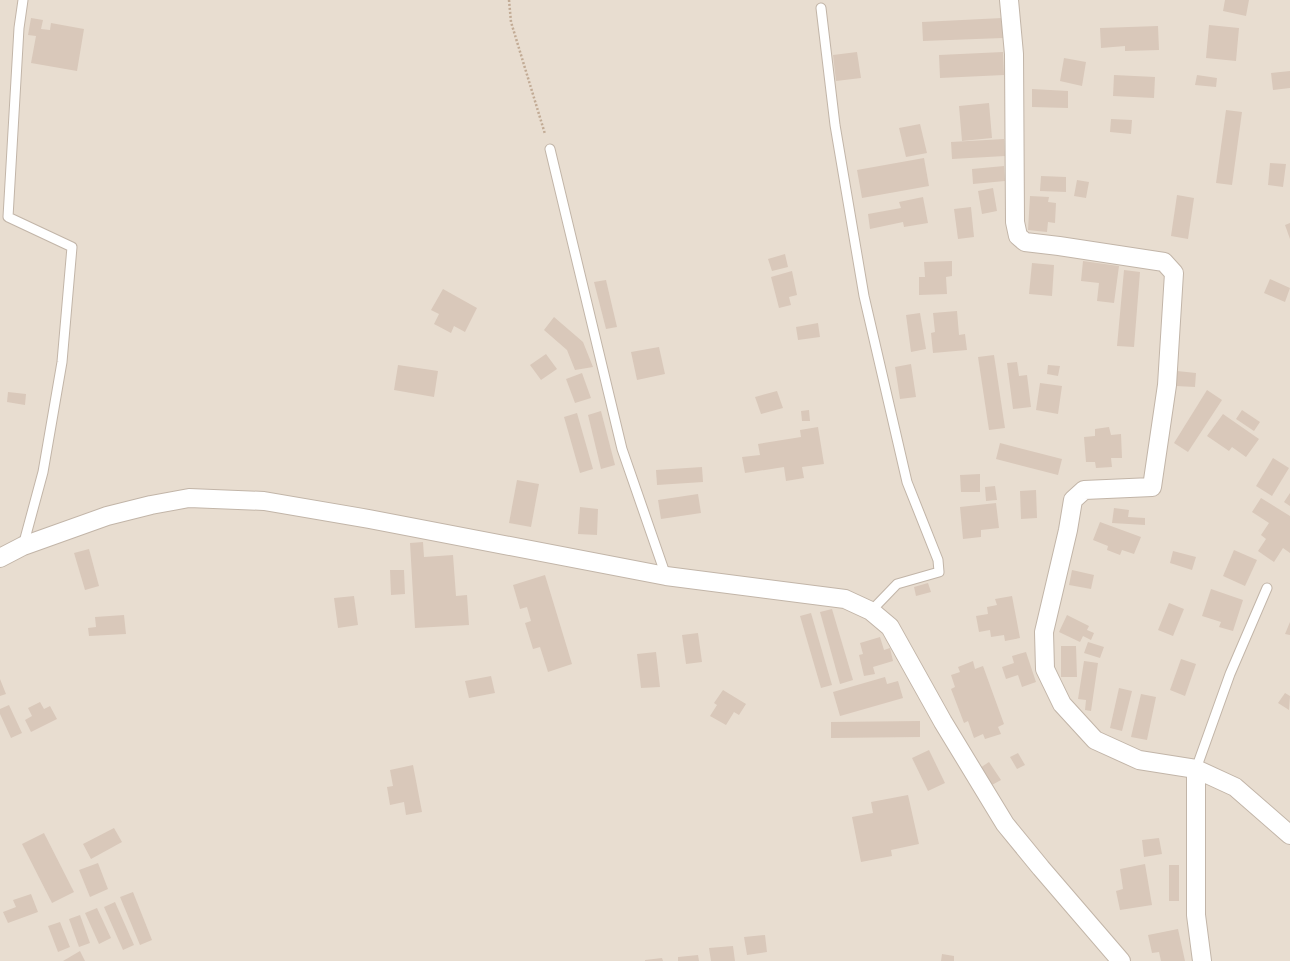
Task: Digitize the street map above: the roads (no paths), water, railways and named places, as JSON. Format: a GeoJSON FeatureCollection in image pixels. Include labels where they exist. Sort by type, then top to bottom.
{"type":"FeatureCollection","features":[{"type":"Feature","properties":{"kind":"street"},"geometry":{"type":"LineString","coordinates":[[1009,0],[1014,54],[1015,222],[1018,236],[1025,242],[1164,262],[1174,273],[1166,385],[1152,488],[1084,490],[1073,500],[1068,530],[1044,632],[1045,669],[1062,704],[1095,740],[1139,760],[1196,769],[1235,787],[1290,835]]}},
{"type":"Feature","properties":{"kind":"street"},"geometry":{"type":"LineString","coordinates":[[0,558],[23,546],[107,516],[166,502],[190,498],[264,501],[369,519],[666,576],[845,599],[871,611],[890,627],[943,722],[1005,824],[1121,961]]}},
{"type":"Feature","properties":{"kind":"street"},"geometry":{"type":"LineString","coordinates":[[1196,769],[1196,915],[1202,961]]}},
{"type":"Feature","properties":{"kind":"lane"},"geometry":{"type":"LineString","coordinates":[[23,0],[19,28],[8,216],[72,247],[62,362],[43,472],[23,546]]}},
{"type":"Feature","properties":{"kind":"lane"},"geometry":{"type":"LineString","coordinates":[[821,8],[835,125],[864,296],[907,482],[938,560],[939,572],[897,584],[871,611]]}},
{"type":"Feature","properties":{"kind":"lane"},"geometry":{"type":"LineString","coordinates":[[550,149],[622,449],[666,576]]}},
{"type":"Feature","properties":{"kind":"lane"},"geometry":{"type":"LineString","coordinates":[[1196,769],[1230,674],[1267,588]]}}]}
